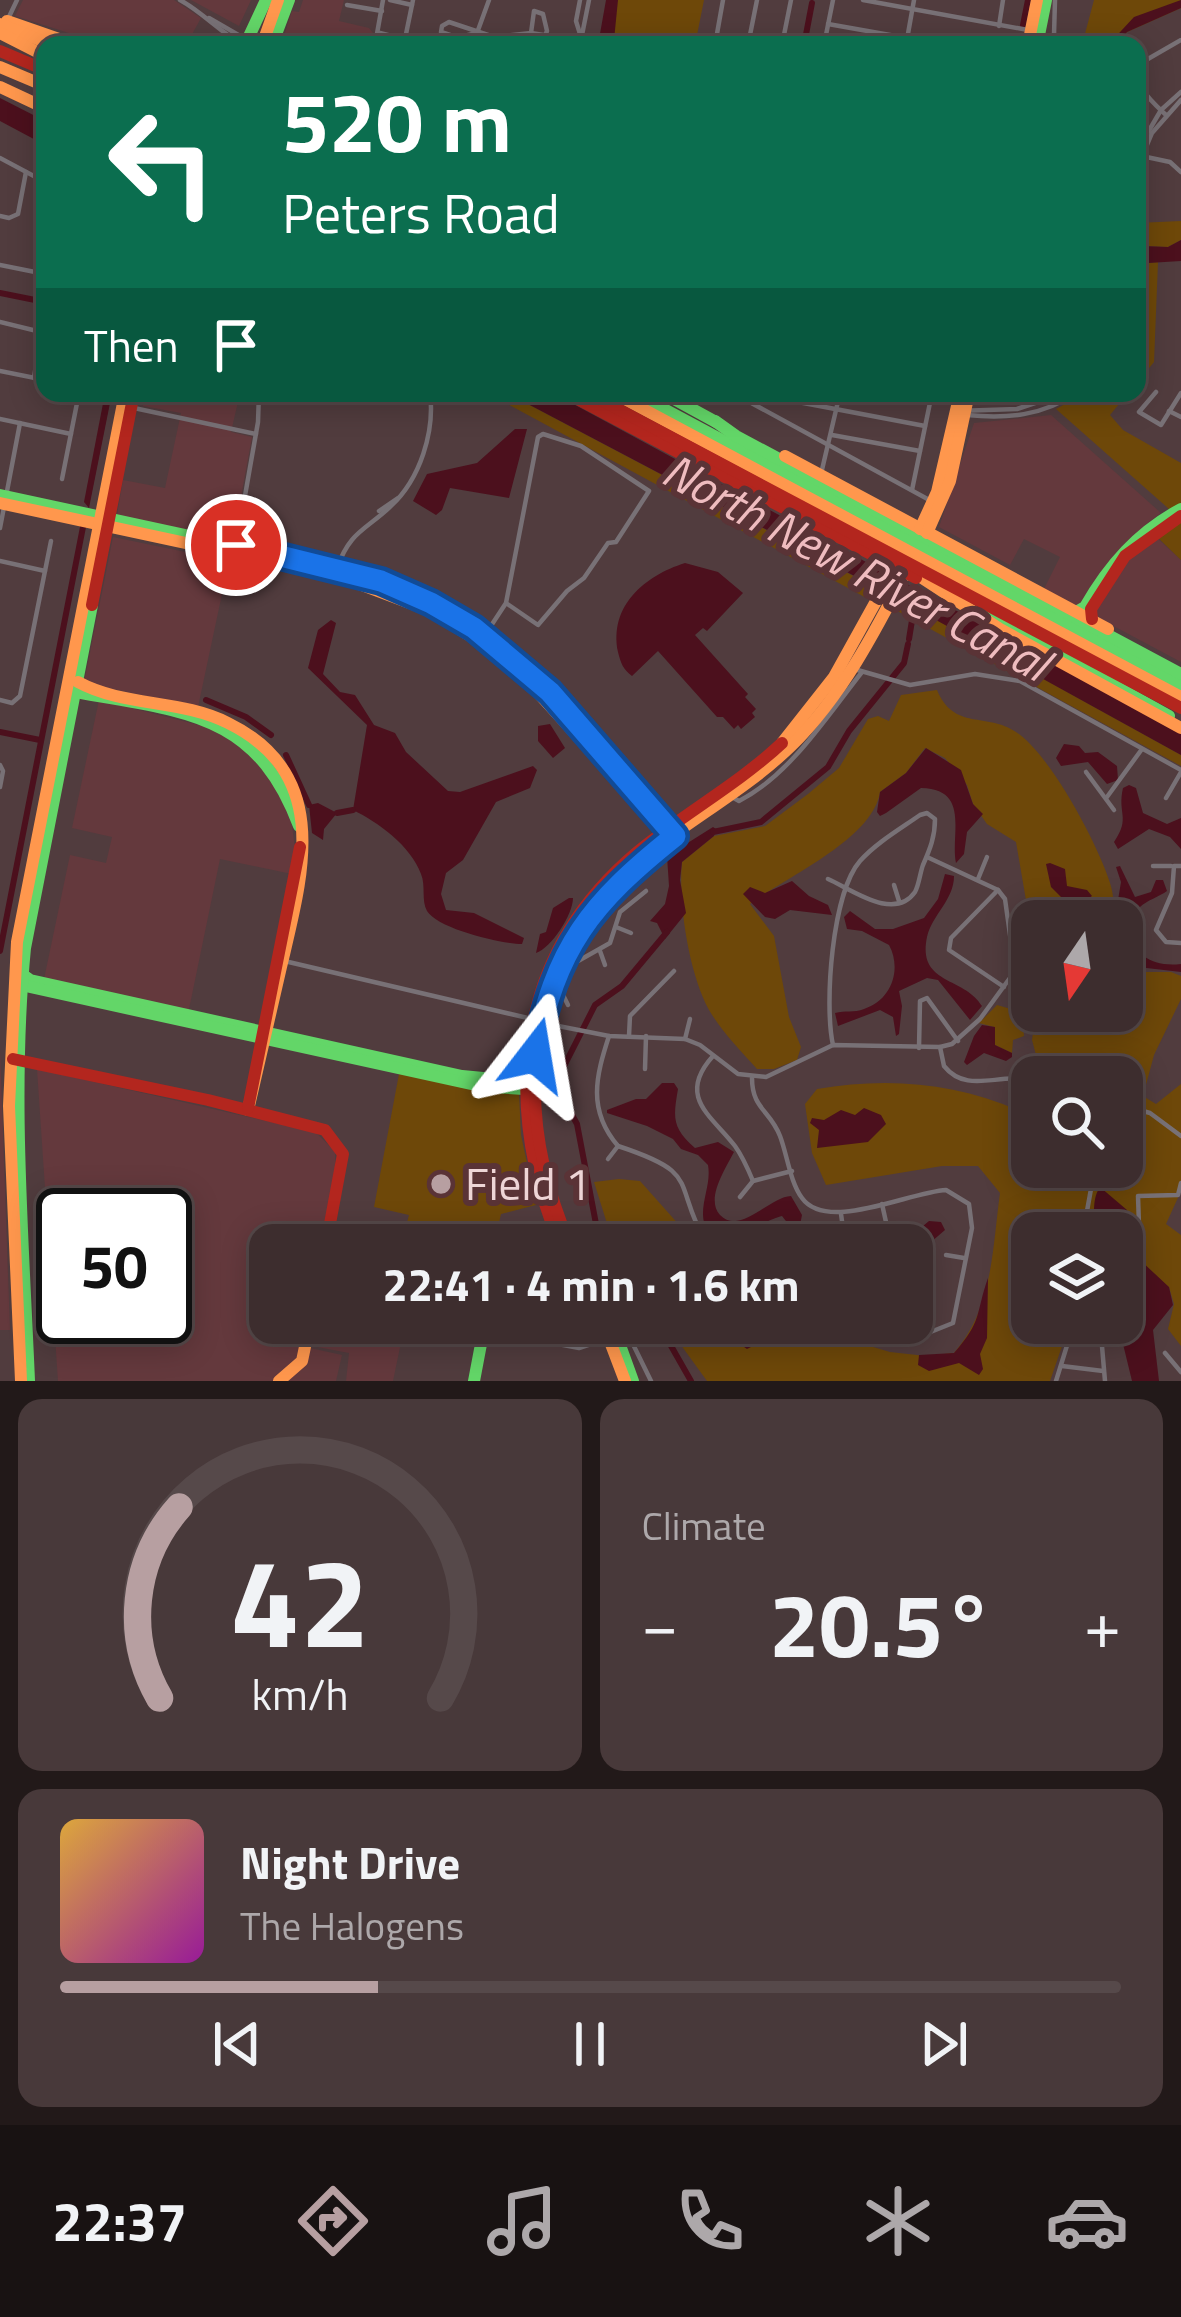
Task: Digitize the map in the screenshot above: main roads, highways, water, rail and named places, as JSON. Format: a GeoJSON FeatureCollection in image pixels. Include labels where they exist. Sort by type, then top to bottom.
{"type":"FeatureCollection","features":[{"type":"Feature","properties":{"kind":"main road"},"geometry":{"type":"LineString","coordinates":[[249,36],[266,0]]}},
{"type":"Feature","properties":{"kind":"main road"},"geometry":{"type":"LineString","coordinates":[[263,36],[278,0]]}},
{"type":"Feature","properties":{"kind":"main road"},"geometry":{"type":"LineString","coordinates":[[275,36],[289,0]]}},
{"type":"Feature","properties":{"kind":"main road"},"geometry":{"type":"LineString","coordinates":[[1033,36],[1046,0]]}},
{"type":"Feature","properties":{"kind":"main road"},"geometry":{"type":"LineString","coordinates":[[1,27],[36,39]]}},
{"type":"Feature","properties":{"kind":"main road"},"geometry":{"type":"LineString","coordinates":[[1,27],[38,36]]}},
{"type":"Feature","properties":{"kind":"main road"},"geometry":{"type":"LineString","coordinates":[[1,27],[36,52]]}},
{"type":"Feature","properties":{"kind":"main road"},"geometry":{"type":"LineString","coordinates":[[0,51],[36,66]]}},
{"type":"Feature","properties":{"kind":"main road"},"geometry":{"type":"LineString","coordinates":[[0,67],[36,82]]}},
{"type":"Feature","properties":{"kind":"main road"},"geometry":{"type":"LineString","coordinates":[[0,87],[36,104]]}},
{"type":"Feature","properties":{"kind":"main road"},"geometry":{"type":"LineString","coordinates":[[25,1381],[7,1113],[18,977],[128,402]]}},
{"type":"Feature","properties":{"kind":"main road"},"geometry":{"type":"LineString","coordinates":[[586,402],[887,535],[924,530]]}},
{"type":"Feature","properties":{"kind":"main road"},"geometry":{"type":"LineString","coordinates":[[607,402],[887,535]]}},
{"type":"Feature","properties":{"kind":"main road"},"geometry":{"type":"LineString","coordinates":[[630,402],[938,562],[1181,697]]}},
{"type":"Feature","properties":{"kind":"main road"},"geometry":{"type":"LineString","coordinates":[[650,402],[938,562],[1129,658],[1181,676]]}},
{"type":"Feature","properties":{"kind":"main road"},"geometry":{"type":"LineString","coordinates":[[680,402],[821,473],[1000,629],[1181,723]]}},
{"type":"Feature","properties":{"kind":"main road"},"geometry":{"type":"LineString","coordinates":[[670,834],[730,796],[780,756],[813,709],[852,670],[885,598],[950,481],[961,402]]}},
{"type":"Feature","properties":{"kind":"main road"},"geometry":{"type":"LineString","coordinates":[[967,402],[924,530],[938,562],[1181,723]]}},
{"type":"Feature","properties":{"kind":"main road"},"geometry":{"type":"LineString","coordinates":[[715,421],[887,535],[899,573]]}},
{"type":"Feature","properties":{"kind":"main road"},"geometry":{"type":"LineString","coordinates":[[945,464],[950,481]]}},
{"type":"Feature","properties":{"kind":"main road"},"geometry":{"type":"LineString","coordinates":[[3,500],[336,571],[431,603],[550,692],[670,834]]}},
{"type":"Feature","properties":{"kind":"main road"},"geometry":{"type":"LineString","coordinates":[[1078,611],[1122,551],[1160,519],[1181,512]]}},
{"type":"Feature","properties":{"kind":"main road"},"geometry":{"type":"LineString","coordinates":[[1092,619],[1091,609],[1125,556],[1181,512]]}},
{"type":"Feature","properties":{"kind":"main road"},"geometry":{"type":"LineString","coordinates":[[236,550],[336,571]]}},
{"type":"Feature","properties":{"kind":"main road"},"geometry":{"type":"LineString","coordinates":[[236,550],[264,565],[270,575],[286,564]]}},
{"type":"Feature","properties":{"kind":"main road"},"geometry":{"type":"LineString","coordinates":[[938,562],[1181,676]]}},
{"type":"Feature","properties":{"kind":"main road"},"geometry":{"type":"LineString","coordinates":[[938,562],[1181,708]]}},
{"type":"Feature","properties":{"kind":"main road"},"geometry":{"type":"LineString","coordinates":[[899,573],[938,562],[1078,611],[1181,676]]}},
{"type":"Feature","properties":{"kind":"main road"},"geometry":{"type":"LineString","coordinates":[[74,684],[206,720],[265,752],[284,784],[298,824],[298,881],[248,1110]]}},
{"type":"Feature","properties":{"kind":"main road"},"geometry":{"type":"LineString","coordinates":[[560,1224],[540,1184],[532,1110],[537,1021],[564,960],[613,874],[780,756]]}},
{"type":"Feature","properties":{"kind":"main road"},"geometry":{"type":"LineString","coordinates":[[553,1224],[526,1141],[524,1086],[556,958],[601,897]]}},
{"type":"Feature","properties":{"kind":"main road"},"geometry":{"type":"LineString","coordinates":[[18,977],[264,1035],[524,1086]]}},
{"type":"Feature","properties":{"kind":"main road"},"geometry":{"type":"LineString","coordinates":[[10,1059],[316,1125],[339,1145],[343,1164],[331,1224]]}},
{"type":"Feature","properties":{"kind":"main road"},"geometry":{"type":"LineString","coordinates":[[10,1059],[26,1307],[25,1381]]}},
{"type":"Feature","properties":{"kind":"main road"},"geometry":{"type":"LineString","coordinates":[[7,1113],[13,1184],[20,1193]]}},
{"type":"Feature","properties":{"kind":"main road"},"geometry":{"type":"LineString","coordinates":[[14,1256],[26,1307]]}},
{"type":"Feature","properties":{"kind":"main road"},"geometry":{"type":"LineString","coordinates":[[279,1381],[302,1361],[306,1344]]}},
{"type":"Feature","properties":{"kind":"main road"},"geometry":{"type":"LineString","coordinates":[[472,1378],[479,1344]]}},
{"type":"Feature","properties":{"kind":"main road"},"geometry":{"type":"LineString","coordinates":[[616,1344],[629,1381]]}},
{"type":"Feature","properties":{"kind":"water"},"geometry":{"type":"Polygon","coordinates":[[[606,0],[618,0],[614,36],[600,36],[606,0]]]}},
{"type":"Feature","properties":{"kind":"water"},"geometry":{"type":"Polygon","coordinates":[[[1181,0],[1181,8],[1116,36],[1134,17],[1181,0]]]}},
{"type":"Feature","properties":{"kind":"water"},"geometry":{"type":"Polygon","coordinates":[[[0,98],[36,116],[36,140],[0,121],[0,98]]]}},
{"type":"Feature","properties":{"kind":"water"},"geometry":{"type":"Polygon","coordinates":[[[1181,240],[1181,261],[1146,262],[1146,246],[1168,247],[1181,240]]]}},
{"type":"Feature","properties":{"kind":"water"},"geometry":{"type":"Polygon","coordinates":[[[103,402],[110,402],[89,508],[84,502],[103,402]]]}},
{"type":"Feature","properties":{"kind":"water","name":"North New River Canal"},"geometry":{"type":"Polygon","coordinates":[[[524,402],[570,402],[1181,732],[1181,755],[524,402]]]}},
{"type":"Feature","properties":{"kind":"water"},"geometry":{"type":"Polygon","coordinates":[[[515,429],[527,429],[509,498],[450,488],[436,515],[413,501],[427,474],[477,463],[515,429]]]}},
{"type":"Feature","properties":{"kind":"water"},"geometry":{"type":"Polygon","coordinates":[[[685,563],[718,572],[743,593],[707,631],[703,628],[695,635],[756,709],[755,717],[741,729],[717,717],[658,651],[632,676],[620,660],[617,636],[624,607],[643,585],[685,563]]]}},
{"type":"Feature","properties":{"kind":"water"},"geometry":{"type":"Polygon","coordinates":[[[331,620],[336,623],[323,674],[340,692],[355,695],[374,725],[395,733],[406,752],[448,791],[460,792],[533,766],[537,770],[530,788],[496,802],[463,860],[446,873],[441,894],[446,910],[474,913],[524,938],[522,944],[471,934],[433,918],[425,907],[422,879],[410,854],[383,828],[353,810],[367,725],[308,668],[318,630],[331,620]]]}},
{"type":"Feature","properties":{"kind":"water"},"geometry":{"type":"Polygon","coordinates":[[[550,724],[565,748],[553,758],[538,741],[538,726],[550,724]]]}},
{"type":"Feature","properties":{"kind":"water"},"geometry":{"type":"Polygon","coordinates":[[[1064,744],[1079,746],[1085,753],[1098,752],[1117,766],[1118,780],[1107,784],[1088,762],[1061,766],[1056,758],[1064,744]]]}},
{"type":"Feature","properties":{"kind":"water"},"geometry":{"type":"Polygon","coordinates":[[[926,748],[961,770],[973,804],[983,814],[967,832],[964,854],[956,863],[955,815],[947,796],[921,788],[886,813],[880,816],[877,812],[880,792],[906,773],[926,748]]]}},
{"type":"Feature","properties":{"kind":"water"},"geometry":{"type":"Polygon","coordinates":[[[1123,788],[1136,788],[1143,813],[1167,824],[1181,818],[1181,849],[1170,837],[1149,829],[1118,849],[1114,842],[1123,821],[1123,788]]]}},
{"type":"Feature","properties":{"kind":"water"},"geometry":{"type":"Polygon","coordinates":[[[318,803],[337,813],[324,829],[323,840],[312,833],[309,805],[318,803]]]}},
{"type":"Feature","properties":{"kind":"water"},"geometry":{"type":"Polygon","coordinates":[[[713,827],[714,836],[682,862],[686,913],[665,939],[657,923],[650,921],[665,904],[667,856],[713,827]]]}},
{"type":"Feature","properties":{"kind":"water"},"geometry":{"type":"Polygon","coordinates":[[[1046,864],[1065,869],[1067,886],[1087,890],[1092,896],[1064,900],[1051,887],[1046,864]]]}},
{"type":"Feature","properties":{"kind":"water"},"geometry":{"type":"Polygon","coordinates":[[[1120,866],[1135,897],[1151,892],[1156,880],[1163,880],[1167,891],[1143,906],[1143,900],[1118,900],[1121,882],[1116,867],[1120,866]]]}},
{"type":"Feature","properties":{"kind":"water"},"geometry":{"type":"Polygon","coordinates":[[[945,874],[954,876],[953,885],[927,937],[929,964],[982,1006],[970,1020],[938,980],[927,978],[899,991],[902,1006],[896,1036],[893,1017],[880,1010],[838,1026],[835,1013],[860,1010],[882,999],[892,983],[895,964],[889,945],[847,929],[844,917],[850,911],[875,929],[893,929],[924,918],[938,899],[945,874]]]}},
{"type":"Feature","properties":{"kind":"water"},"geometry":{"type":"Polygon","coordinates":[[[792,881],[828,905],[832,915],[790,910],[775,919],[765,917],[743,894],[750,887],[765,893],[792,881]]]}},
{"type":"Feature","properties":{"kind":"water"},"geometry":{"type":"Polygon","coordinates":[[[573,898],[572,905],[565,922],[536,953],[553,908],[573,898]]]}},
{"type":"Feature","properties":{"kind":"water"},"geometry":{"type":"Polygon","coordinates":[[[1143,955],[1162,964],[1181,964],[1181,972],[1143,968],[1143,955]]]}},
{"type":"Feature","properties":{"kind":"water"},"geometry":{"type":"Polygon","coordinates":[[[982,1025],[995,1027],[995,1045],[1012,1056],[1006,1061],[984,1053],[967,1065],[964,1062],[982,1025]]]}},
{"type":"Feature","properties":{"kind":"water"},"geometry":{"type":"Polygon","coordinates":[[[662,1083],[674,1083],[678,1089],[676,1122],[687,1141],[695,1148],[718,1142],[734,1152],[716,1192],[720,1215],[736,1221],[791,1196],[802,1215],[800,1224],[788,1224],[782,1216],[761,1224],[705,1224],[708,1165],[673,1139],[607,1113],[646,1099],[662,1083]]]}},
{"type":"Feature","properties":{"kind":"water"},"geometry":{"type":"Polygon","coordinates":[[[864,1108],[881,1115],[886,1124],[868,1142],[817,1148],[819,1130],[810,1123],[812,1118],[824,1120],[841,1110],[855,1115],[864,1108]]]}},
{"type":"Feature","properties":{"kind":"water"},"geometry":{"type":"Polygon","coordinates":[[[1101,1188],[1128,1212],[1094,1212],[1101,1188]]]}},
{"type":"Feature","properties":{"kind":"water"},"geometry":{"type":"Polygon","coordinates":[[[941,1222],[945,1230],[933,1240],[933,1224],[925,1224],[941,1222]]]}},
{"type":"Feature","properties":{"kind":"water"},"geometry":{"type":"Polygon","coordinates":[[[1143,1263],[1169,1287],[1173,1305],[1153,1330],[1159,1381],[1132,1381],[1123,1344],[1143,1344],[1143,1263]]]}},
{"type":"Feature","properties":{"kind":"water"},"geometry":{"type":"Polygon","coordinates":[[[988,1278],[987,1338],[979,1375],[959,1363],[929,1371],[918,1365],[919,1355],[954,1353],[963,1342],[977,1317],[988,1278]]]}},
{"type":"Feature","properties":{"kind":"waterway"},"geometry":{"type":"LineString","coordinates":[[1023,25],[1028,0]]}},
{"type":"Feature","properties":{"kind":"waterway"},"geometry":{"type":"LineString","coordinates":[[806,36],[812,3]]}},
{"type":"Feature","properties":{"kind":"waterway"},"geometry":{"type":"LineString","coordinates":[[0,293],[36,300]]}},
{"type":"Feature","properties":{"kind":"waterway"},"geometry":{"type":"LineString","coordinates":[[0,951],[83,527]]}},
{"type":"Feature","properties":{"kind":"waterway","name":"North New River Canal"},"geometry":{"type":"LineString","coordinates":[[909,639],[915,602]]}},
{"type":"Feature","properties":{"kind":"waterway","name":"North New River Canal"},"geometry":{"type":"LineString","coordinates":[[713,832],[761,822],[828,767],[849,731],[904,663],[908,644]]}},
{"type":"Feature","properties":{"kind":"waterway"},"geometry":{"type":"LineString","coordinates":[[206,700],[246,717],[271,735]]}},
{"type":"Feature","properties":{"kind":"waterway"},"geometry":{"type":"LineString","coordinates":[[0,732],[40,740]]}},
{"type":"Feature","properties":{"kind":"waterway"},"geometry":{"type":"LineString","coordinates":[[286,755],[309,805]]}},
{"type":"Feature","properties":{"kind":"waterway"},"geometry":{"type":"LineString","coordinates":[[337,813],[353,810]]}},
{"type":"Feature","properties":{"kind":"waterway"},"geometry":{"type":"LineString","coordinates":[[596,1224],[577,1124],[555,1084],[595,1005],[622,986],[667,932]]}},
{"type":"Feature","properties":{"kind":"waterway"},"geometry":{"type":"LineString","coordinates":[[670,1344],[691,1381]]}},
{"type":"Feature","properties":{"kind":"place","name":"Field 1"},"geometry":{"type":"Point","coordinates":[441,1184]}}]}
